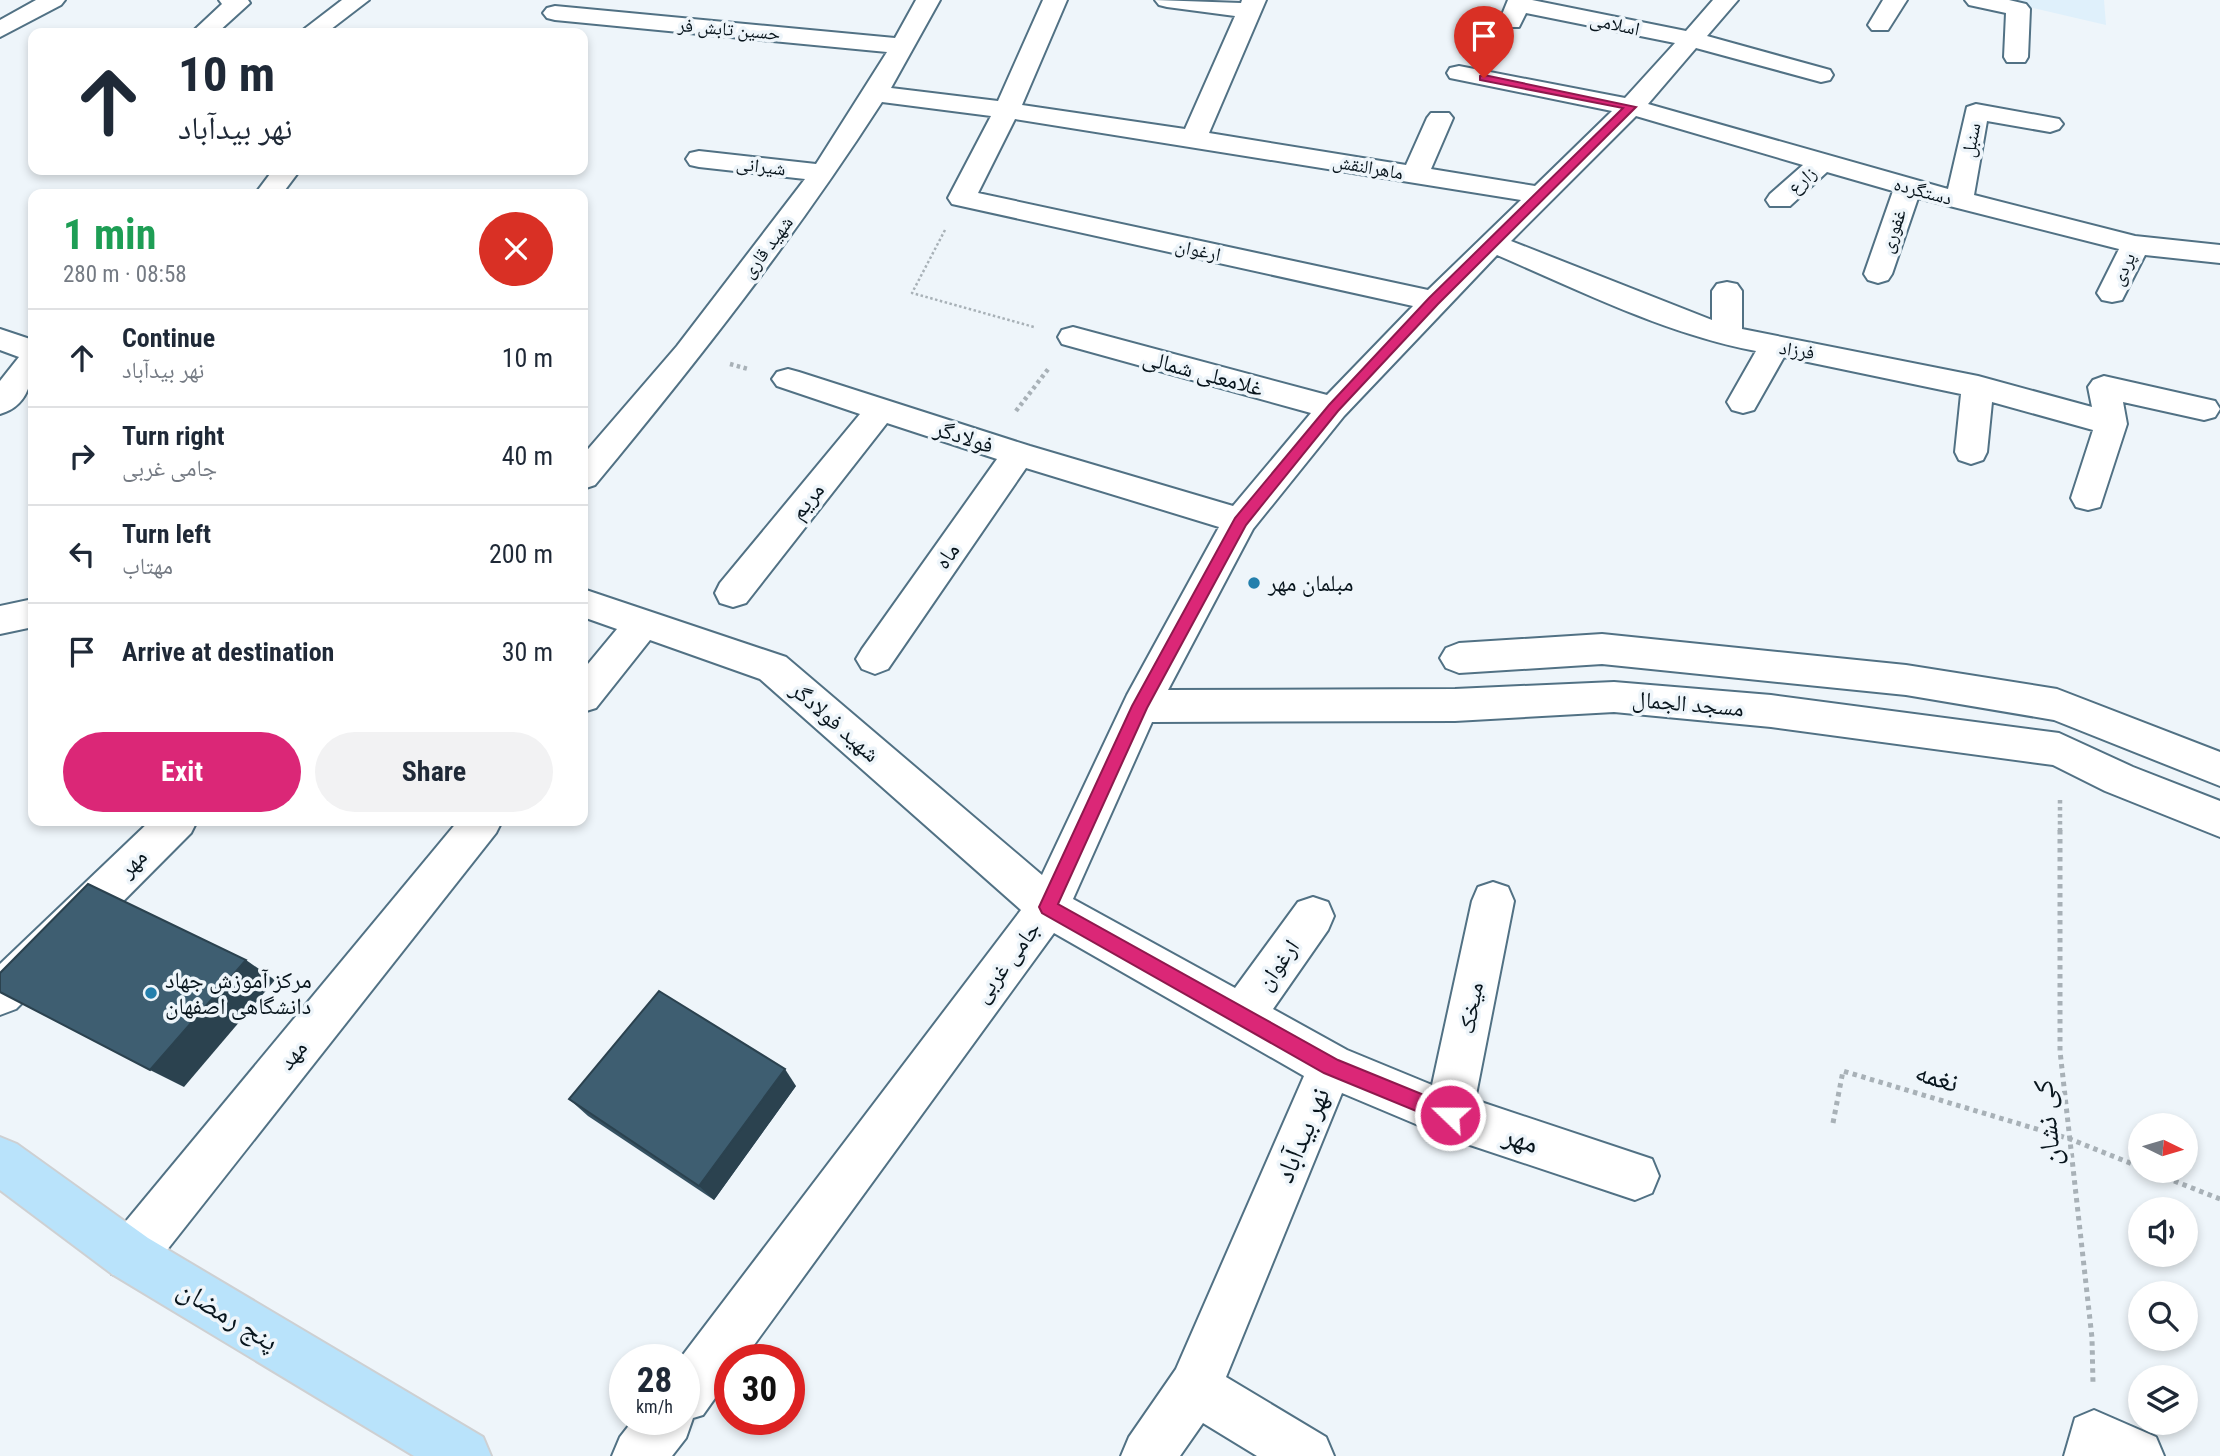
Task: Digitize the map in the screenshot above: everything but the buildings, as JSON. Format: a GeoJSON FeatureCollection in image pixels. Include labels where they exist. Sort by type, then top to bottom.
{"type":"FeatureCollection","features":[{"type":"Feature","properties":{"kind":"main road","name":"پنج رمضان"},"geometry":{"type":"LineString","coordinates":[[0,1161],[130,1256],[464,1456]]}},
{"type":"Feature","properties":{"kind":"street"},"geometry":{"type":"LineString","coordinates":[[0,30],[53,0]]}},
{"type":"Feature","properties":{"kind":"street"},"geometry":{"type":"LineString","coordinates":[[209,28],[238,3],[230,0]]}},
{"type":"Feature","properties":{"kind":"street"},"geometry":{"type":"LineString","coordinates":[[318,28],[357,0]]}},
{"type":"Feature","properties":{"kind":"street","name":"شهید قاری"},"geometry":{"type":"LineString","coordinates":[[588,471],[688,353],[822,173],[875,94],[928,0]]}},
{"type":"Feature","properties":{"kind":"street"},"geometry":{"type":"LineString","coordinates":[[962,198],[1008,108],[1055,0]]}},
{"type":"Feature","properties":{"kind":"street"},"geometry":{"type":"LineString","coordinates":[[1167,0],[1252,5],[1195,136]]}},
{"type":"Feature","properties":{"kind":"street","name":"جامی غربی"},"geometry":{"type":"LineString","coordinates":[[700,1375],[1048,907],[1140,706],[1240,522],[1333,408],[1434,301],[1631,107],[1726,0]]}},
{"type":"Feature","properties":{"kind":"street"},"geometry":{"type":"LineString","coordinates":[[1880,24],[1895,0]]}},
{"type":"Feature","properties":{"kind":"street"},"geometry":{"type":"LineString","coordinates":[[1978,0],[2018,9],[2016,57]]}},
{"type":"Feature","properties":{"kind":"street","name":"اسلامی"},"geometry":{"type":"LineString","coordinates":[[1511,22],[1517,4],[1690,39]]}},
{"type":"Feature","properties":{"kind":"street","name":"حسین تابش فر"},"geometry":{"type":"LineString","coordinates":[[555,13],[902,46]]}},
{"type":"Feature","properties":{"kind":"street"},"geometry":{"type":"LineString","coordinates":[[1690,39],[1821,75]]}},
{"type":"Feature","properties":{"kind":"street","name":"دستگرده"},"geometry":{"type":"LineString","coordinates":[[1459,74],[1631,107],[1959,201],[2134,245],[2220,254]]}},
{"type":"Feature","properties":{"kind":"street","name":"ماهرالنقش"},"geometry":{"type":"LineString","coordinates":[[875,94],[1008,108],[1195,136],[1541,195]]}},
{"type":"Feature","properties":{"kind":"street","name":"سنبل"},"geometry":{"type":"LineString","coordinates":[[1959,201],[1976,112],[2050,124]]}},
{"type":"Feature","properties":{"kind":"street"},"geometry":{"type":"LineString","coordinates":[[1415,175],[1440,118]]}},
{"type":"Feature","properties":{"kind":"street","name":"شیرانی"},"geometry":{"type":"LineString","coordinates":[[699,159],[822,173]]}},
{"type":"Feature","properties":{"kind":"street","name":"زارع"},"geometry":{"type":"LineString","coordinates":[[1780,200],[1824,161]]}},
{"type":"Feature","properties":{"kind":"street"},"geometry":{"type":"LineString","coordinates":[[272,189],[283,175]]}},
{"type":"Feature","properties":{"kind":"street","name":"غفوری"},"geometry":{"type":"LineString","coordinates":[[1878,274],[1908,187]]}},
{"type":"Feature","properties":{"kind":"street","name":"ارغوان"},"geometry":{"type":"LineString","coordinates":[[962,198],[1434,301]]}},
{"type":"Feature","properties":{"kind":"street","name":"فرزاد"},"geometry":{"type":"LineString","coordinates":[[1492,243],[1651,309],[1727,335],[1978,387],[2041,402],[2111,424]]}},
{"type":"Feature","properties":{"kind":"street","name":"پردی"},"geometry":{"type":"LineString","coordinates":[[2112,293],[2134,245]]}},
{"type":"Feature","properties":{"kind":"street"},"geometry":{"type":"LineString","coordinates":[[1727,291],[1727,335]]}},
{"type":"Feature","properties":{"kind":"street","name":"غلامعلی شمالی"},"geometry":{"type":"LineString","coordinates":[[1073,337],[1333,408]]}},
{"type":"Feature","properties":{"kind":"street"},"geometry":{"type":"LineString","coordinates":[[0,339],[28,349]]}},
{"type":"Feature","properties":{"kind":"street"},"geometry":{"type":"LineString","coordinates":[[1743,402],[1774,346]]}},
{"type":"Feature","properties":{"kind":"street"},"geometry":{"type":"LineString","coordinates":[[0,403],[28,367]]}},
{"type":"Feature","properties":{"kind":"street","name":"فولادگر"},"geometry":{"type":"LineString","coordinates":[[788,379],[1240,522]]}},
{"type":"Feature","properties":{"kind":"street"},"geometry":{"type":"LineString","coordinates":[[1971,452],[1978,387]]}},
{"type":"Feature","properties":{"kind":"street"},"geometry":{"type":"LineString","coordinates":[[2088,498],[2111,424],[2104,387],[2204,409]]}},
{"type":"Feature","properties":{"kind":"street","name":"مریم"},"geometry":{"type":"LineString","coordinates":[[733,593],[881,409]]}},
{"type":"Feature","properties":{"kind":"street","name":"ماه"},"geometry":{"type":"LineString","coordinates":[[875,659],[1003,449]]}},
{"type":"Feature","properties":{"kind":"street","name":"شهید فولادگر"},"geometry":{"type":"LineString","coordinates":[[588,605],[773,668],[1048,907]]}},
{"type":"Feature","properties":{"kind":"street"},"geometry":{"type":"LineString","coordinates":[[588,691],[641,625]]}},
{"type":"Feature","properties":{"kind":"street","name":"مسجد الجمال"},"geometry":{"type":"LineString","coordinates":[[1459,658],[1602,649],[1906,680],[2057,705],[2220,769]]}},
{"type":"Feature","properties":{"kind":"street","name":"مسجد الجمال"},"geometry":{"type":"LineString","coordinates":[[1140,706],[1455,705],[1614,697],[1771,711],[2059,749],[2119,779],[2220,819]]}},
{"type":"Feature","properties":{"kind":"street","name":"مهر"},"geometry":{"type":"LineString","coordinates":[[0,995],[172,826]]}},
{"type":"Feature","properties":{"kind":"street","name":"مهد"},"geometry":{"type":"LineString","coordinates":[[130,1256],[478,826]]}},
{"type":"Feature","properties":{"kind":"street","name":"میخک"},"geometry":{"type":"LineString","coordinates":[[1450,1115],[1493,901]]}},
{"type":"Feature","properties":{"kind":"street","name":"نهر بیدآباد"},"geometry":{"type":"LineString","coordinates":[[1048,907],[1243,1014],[1331,1066],[1195,1388],[1148,1456]]}},
{"type":"Feature","properties":{"kind":"street","name":"ارغوان"},"geometry":{"type":"LineString","coordinates":[[1243,1014],[1312,916]]}},
{"type":"Feature","properties":{"kind":"street","name":"مهر"},"geometry":{"type":"LineString","coordinates":[[1331,1066],[1450,1115],[1635,1176]]}},
{"type":"Feature","properties":{"kind":"street"},"geometry":{"type":"LineString","coordinates":[[1195,1388],[1307,1456]]}},
{"type":"Feature","properties":{"kind":"street"},"geometry":{"type":"LineString","coordinates":[[639,1456],[655,1435]]}},
{"type":"Feature","properties":{"kind":"path"},"geometry":{"type":"LineString","coordinates":[[962,198],[912,293],[1073,337],[1003,449]]}},
{"type":"Feature","properties":{"kind":"path"},"geometry":{"type":"LineString","coordinates":[[688,353],[788,379]]}},
{"type":"Feature","properties":{"kind":"path","name":"کی نشان"},"geometry":{"type":"LineString","coordinates":[[2060,804],[2060,1051],[2107,1450]]}},
{"type":"Feature","properties":{"kind":"path","name":"نغمه"},"geometry":{"type":"LineString","coordinates":[[1833,1123],[1843,1071],[2070,1139]]}},
{"type":"Feature","properties":{"kind":"path"},"geometry":{"type":"LineString","coordinates":[[2070,1139],[2128,1162]]}},
{"type":"Feature","properties":{"kind":"path"},"geometry":{"type":"LineString","coordinates":[[2179,1183],[2220,1199]]}},
{"type":"Feature","properties":{"kind":"shaded area"},"geometry":{"type":"Polygon","coordinates":[[[1999,0],[2104,0],[2106,25],[1999,0]]]}},
{"type":"Feature","properties":{"kind":"place","name":"مبلمان مهر"},"geometry":{"type":"Point","coordinates":[1254,583]}},
{"type":"Feature","properties":{"kind":"place","name":"مرکز آموزش جهاد دانشگاهی اصفهان"},"geometry":{"type":"Point","coordinates":[151,993]}},
{"type":"Feature","properties":{"kind":"route"},"geometry":{"type":"LineString","coordinates":[[1450,1115],[1331,1066],[1243,1014],[1048,907],[1140,706],[1240,522],[1333,408],[1434,301],[1631,107],[1484,78]]}}]}
